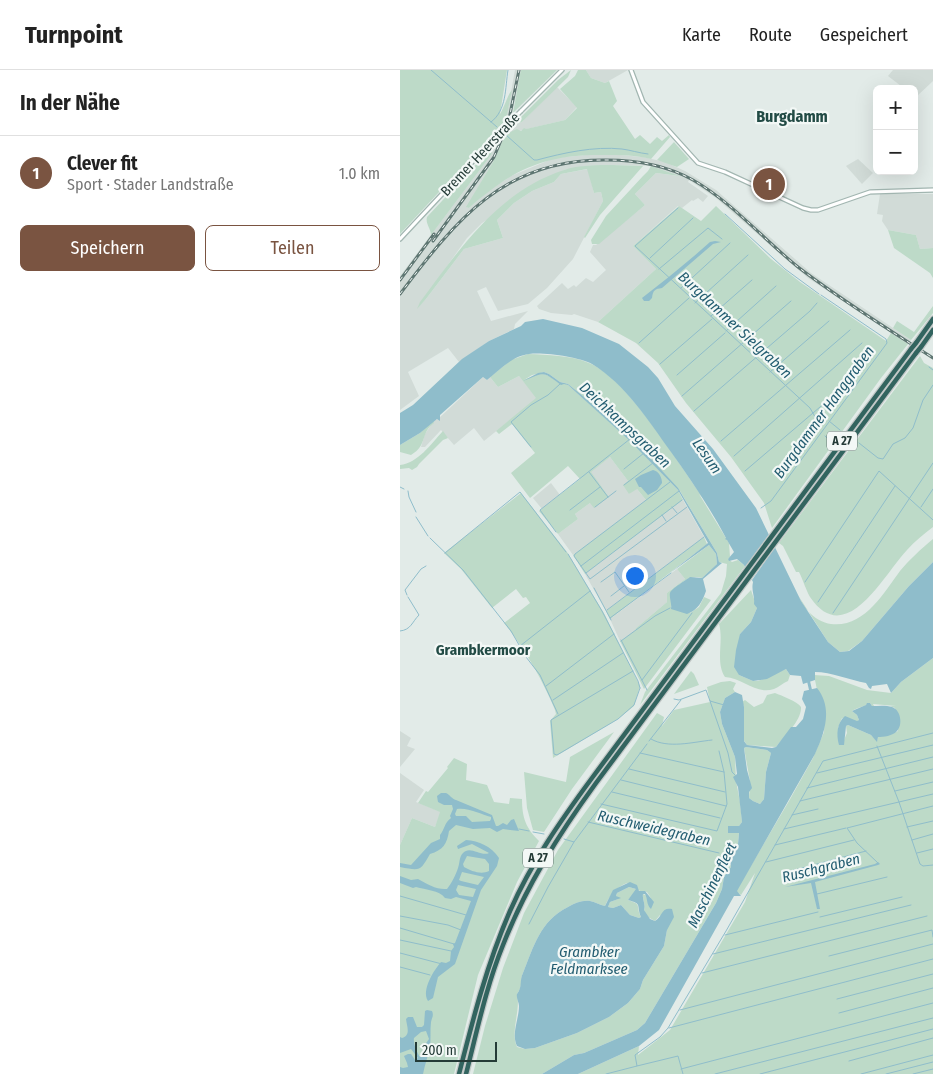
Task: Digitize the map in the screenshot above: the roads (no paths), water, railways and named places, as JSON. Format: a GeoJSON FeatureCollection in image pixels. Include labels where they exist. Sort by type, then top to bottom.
{"type":"FeatureCollection","features":[{"type":"Feature","properties":{"kind":"highway","name":"A 27"},"geometry":{"type":"LineString","coordinates":[[459,1074],[489,964],[518,896],[535,862],[564,816],[933,319]]}},
{"type":"Feature","properties":{"kind":"highway","name":"A 27"},"geometry":{"type":"LineString","coordinates":[[466,1073],[495,966],[527,891],[556,839],[933,330]]}},
{"type":"Feature","properties":{"kind":"street","name":"Bremer Heerstraße"},"geometry":{"type":"LineString","coordinates":[[400,239],[487,146],[562,70]]}},
{"type":"Feature","properties":{"kind":"street"},"geometry":{"type":"LineString","coordinates":[[631,70],[643,102],[698,163],[724,172],[803,208],[818,210],[870,192],[933,190]]}},
{"type":"Feature","properties":{"kind":"water"},"geometry":{"type":"Polygon","coordinates":[[[710,242],[721,242],[713,244],[662,288],[655,290],[649,301],[644,301],[642,298],[710,242]]]}},
{"type":"Feature","properties":{"kind":"water","name":"Lesum"},"geometry":{"type":"Polygon","coordinates":[[[543,319],[582,328],[619,344],[648,367],[658,378],[675,406],[713,449],[756,508],[801,601],[828,642],[840,652],[849,651],[862,641],[909,586],[933,562],[933,658],[901,682],[891,693],[887,684],[872,686],[871,689],[866,683],[821,672],[815,672],[815,680],[803,684],[801,676],[790,675],[786,669],[767,679],[753,681],[739,675],[734,667],[740,634],[751,622],[757,608],[754,604],[753,582],[744,565],[737,559],[729,561],[728,559],[734,552],[725,539],[720,527],[693,484],[645,416],[615,382],[604,372],[586,361],[543,354],[523,355],[506,364],[487,380],[483,377],[440,415],[440,421],[437,419],[420,433],[400,445],[400,413],[413,405],[462,359],[489,341],[521,326],[525,322],[543,319]]]}},
{"type":"Feature","properties":{"kind":"water"},"geometry":{"type":"Polygon","coordinates":[[[544,372],[560,382],[568,384],[584,397],[630,438],[678,488],[717,553],[719,562],[722,563],[703,579],[706,591],[699,605],[691,612],[687,614],[671,609],[670,593],[690,577],[702,578],[717,564],[716,554],[709,545],[670,573],[708,543],[678,490],[629,440],[568,385],[561,385],[543,374],[523,381],[544,372]]]}},
{"type":"Feature","properties":{"kind":"water"},"geometry":{"type":"Polygon","coordinates":[[[653,470],[660,475],[662,483],[657,490],[648,495],[639,487],[635,479],[653,470]]]}},
{"type":"Feature","properties":{"kind":"water"},"geometry":{"type":"Polygon","coordinates":[[[817,688],[825,704],[826,720],[819,746],[737,891],[741,896],[734,896],[659,1030],[639,1046],[578,1074],[542,1074],[574,1055],[584,1053],[637,1030],[645,1023],[716,903],[722,889],[724,877],[731,867],[730,861],[726,856],[734,852],[738,844],[739,833],[728,833],[728,826],[739,826],[742,822],[738,787],[733,777],[737,774],[735,757],[722,724],[720,712],[725,698],[735,692],[742,695],[744,741],[747,745],[772,748],[776,747],[791,727],[796,727],[803,719],[806,707],[802,699],[804,691],[817,688]],[[744,748],[752,788],[749,792],[749,798],[760,804],[764,799],[766,772],[771,753],[767,750],[744,748]]]}},
{"type":"Feature","properties":{"kind":"water"},"geometry":{"type":"Polygon","coordinates":[[[870,703],[872,706],[887,706],[895,709],[900,718],[899,728],[891,735],[878,737],[877,742],[871,735],[848,725],[846,726],[844,745],[839,745],[838,729],[842,719],[845,716],[857,721],[859,720],[852,711],[870,703]]]}},
{"type":"Feature","properties":{"kind":"water"},"geometry":{"type":"Polygon","coordinates":[[[441,793],[446,793],[455,799],[492,815],[496,826],[503,823],[507,825],[514,819],[519,831],[503,829],[497,832],[490,828],[473,829],[456,825],[449,831],[444,846],[430,854],[422,867],[412,869],[400,867],[400,863],[411,865],[431,843],[440,839],[440,835],[451,818],[452,805],[444,805],[438,802],[437,796],[441,793]],[[457,809],[456,816],[466,816],[472,822],[490,821],[491,819],[491,817],[470,810],[457,809]]]}},
{"type":"Feature","properties":{"kind":"water"},"geometry":{"type":"Polygon","coordinates":[[[466,840],[476,842],[488,847],[499,858],[497,866],[481,890],[455,964],[438,977],[433,998],[428,1001],[426,991],[429,980],[441,962],[446,963],[450,961],[451,951],[454,947],[453,944],[471,901],[456,897],[451,899],[445,898],[436,892],[413,888],[400,883],[400,876],[411,880],[418,879],[436,888],[447,889],[455,876],[463,853],[469,850],[483,854],[489,853],[472,844],[458,849],[457,846],[466,840]],[[467,856],[463,864],[464,867],[479,873],[489,871],[489,864],[485,859],[467,856]],[[462,872],[459,880],[478,885],[484,877],[462,872]],[[458,885],[456,890],[459,895],[473,897],[476,889],[458,885]]]}},
{"type":"Feature","properties":{"kind":"water"},"geometry":{"type":"Polygon","coordinates":[[[878,862],[880,864],[878,865],[815,882],[820,909],[817,909],[811,883],[785,887],[875,864],[878,862]]]}},
{"type":"Feature","properties":{"kind":"water","name":"Grambker Feldmarksee"},"geometry":{"type":"Polygon","coordinates":[[[630,882],[637,885],[639,891],[645,891],[654,902],[651,909],[645,894],[643,894],[644,910],[650,919],[655,921],[666,909],[672,909],[674,917],[667,930],[664,946],[643,980],[640,989],[628,1003],[609,1017],[577,1033],[535,1048],[525,1049],[517,1046],[515,1031],[519,1006],[517,994],[522,976],[539,935],[551,919],[573,904],[581,901],[592,901],[605,906],[613,890],[630,882]],[[629,887],[617,893],[616,896],[621,898],[610,902],[608,907],[613,908],[621,905],[630,915],[641,917],[637,904],[628,900],[636,889],[629,887]]]}},
{"type":"Feature","properties":{"kind":"water"},"geometry":{"type":"Polygon","coordinates":[[[425,1011],[432,1011],[433,1015],[430,1047],[423,1074],[400,1074],[400,1067],[408,1067],[404,1056],[411,1054],[415,1060],[418,1058],[411,1049],[400,1053],[400,1037],[402,1038],[407,1035],[406,1019],[413,1017],[417,1027],[422,1027],[424,1025],[425,1011]],[[426,1031],[421,1032],[414,1038],[414,1043],[420,1057],[424,1054],[424,1046],[429,1039],[426,1031]]]}},
{"type":"Feature","properties":{"kind":"waterway"},"geometry":{"type":"LineString","coordinates":[[431,70],[497,127]]}},
{"type":"Feature","properties":{"kind":"waterway"},"geometry":{"type":"LineString","coordinates":[[491,122],[503,105],[508,70]]}},
{"type":"Feature","properties":{"kind":"waterway"},"geometry":{"type":"LineString","coordinates":[[506,135],[534,160],[601,148],[622,149],[648,154]]}},
{"type":"Feature","properties":{"kind":"waterway","name":"Burgdammer Sielgraben"},"geometry":{"type":"LineString","coordinates":[[678,208],[635,246],[810,408],[818,422]]}},
{"type":"Feature","properties":{"kind":"waterway","name":"Burgdammer Hanggraben"},"geometry":{"type":"LineString","coordinates":[[725,214],[785,269],[819,294]]}},
{"type":"Feature","properties":{"kind":"waterway"},"geometry":{"type":"LineString","coordinates":[[650,258],[693,218]]}},
{"type":"Feature","properties":{"kind":"waterway"},"geometry":{"type":"LineString","coordinates":[[659,269],[708,228],[722,239]]}},
{"type":"Feature","properties":{"kind":"waterway"},"geometry":{"type":"LineString","coordinates":[[681,288],[730,243]]}},
{"type":"Feature","properties":{"kind":"waterway"},"geometry":{"type":"LineString","coordinates":[[695,303],[748,255]]}},
{"type":"Feature","properties":{"kind":"waterway"},"geometry":{"type":"LineString","coordinates":[[711,316],[752,280]]}},
{"type":"Feature","properties":{"kind":"waterway"},"geometry":{"type":"LineString","coordinates":[[726,331],[776,286]]}},
{"type":"Feature","properties":{"kind":"waterway","name":"Burgdammer Hanggraben"},"geometry":{"type":"LineString","coordinates":[[761,508],[771,501],[887,343],[886,339],[821,295]]}},
{"type":"Feature","properties":{"kind":"waterway"},"geometry":{"type":"LineString","coordinates":[[639,343],[689,298]]}},
{"type":"Feature","properties":{"kind":"waterway"},"geometry":{"type":"LineString","coordinates":[[682,396],[791,301]]}},
{"type":"Feature","properties":{"kind":"waterway","name":"Burgdammer Sielgraben"},"geometry":{"type":"LineString","coordinates":[[694,411],[817,303]]}},
{"type":"Feature","properties":{"kind":"waterway"},"geometry":{"type":"LineString","coordinates":[[660,364],[712,319]]}},
{"type":"Feature","properties":{"kind":"waterway"},"geometry":{"type":"LineString","coordinates":[[770,372],[829,321]]}},
{"type":"Feature","properties":{"kind":"waterway","name":"Burgdammer Sielgraben"},"geometry":{"type":"LineString","coordinates":[[721,441],[850,330]]}},
{"type":"Feature","properties":{"kind":"waterway"},"geometry":{"type":"LineString","coordinates":[[677,375],[725,333]]}},
{"type":"Feature","properties":{"kind":"waterway","name":"Burgdammer Sielgraben"},"geometry":{"type":"LineString","coordinates":[[734,456],[862,343]]}},
{"type":"Feature","properties":{"kind":"waterway"},"geometry":{"type":"LineString","coordinates":[[929,367],[933,370]]}},
{"type":"Feature","properties":{"kind":"waterway","name":"Deichkampsgraben"},"geometry":{"type":"LineString","coordinates":[[531,447],[511,422],[560,384]]}},
{"type":"Feature","properties":{"kind":"waterway"},"geometry":{"type":"LineString","coordinates":[[745,471],[847,384]]}},
{"type":"Feature","properties":{"kind":"waterway"},"geometry":{"type":"LineString","coordinates":[[859,443],[878,458],[883,459],[893,444],[905,438],[913,428],[923,400],[933,385]]}},
{"type":"Feature","properties":{"kind":"waterway"},"geometry":{"type":"LineString","coordinates":[[829,421],[840,430]]}},
{"type":"Feature","properties":{"kind":"waterway","name":"Burgdammer Sielgraben"},"geometry":{"type":"LineString","coordinates":[[825,436],[830,441]]}},
{"type":"Feature","properties":{"kind":"waterway"},"geometry":{"type":"LineString","coordinates":[[556,532],[540,510],[630,439]]}},
{"type":"Feature","properties":{"kind":"waterway"},"geometry":{"type":"LineString","coordinates":[[624,469],[644,453]]}},
{"type":"Feature","properties":{"kind":"waterway"},"geometry":{"type":"LineString","coordinates":[[624,485],[653,463]]}},
{"type":"Feature","properties":{"kind":"waterway"},"geometry":{"type":"LineString","coordinates":[[833,613],[933,463]]}},
{"type":"Feature","properties":{"kind":"waterway"},"geometry":{"type":"LineString","coordinates":[[805,582],[879,471],[933,520]]}},
{"type":"Feature","properties":{"kind":"waterway"},"geometry":{"type":"LineString","coordinates":[[589,472],[608,497]]}},
{"type":"Feature","properties":{"kind":"waterway"},"geometry":{"type":"LineString","coordinates":[[670,482],[574,556],[590,579],[687,507]]}},
{"type":"Feature","properties":{"kind":"waterway"},"geometry":{"type":"LineString","coordinates":[[818,602],[895,486]]}},
{"type":"Feature","properties":{"kind":"waterway"},"geometry":{"type":"LineString","coordinates":[[400,487],[404,489]]}},
{"type":"Feature","properties":{"kind":"waterway"},"geometry":{"type":"LineString","coordinates":[[570,510],[600,487]]}},
{"type":"Feature","properties":{"kind":"waterway"},"geometry":{"type":"LineString","coordinates":[[921,507],[933,489]]}},
{"type":"Feature","properties":{"kind":"waterway"},"geometry":{"type":"LineString","coordinates":[[408,491],[416,512]]}},
{"type":"Feature","properties":{"kind":"waterway"},"geometry":{"type":"LineString","coordinates":[[595,507],[616,491]]}},
{"type":"Feature","properties":{"kind":"waterway"},"geometry":{"type":"LineString","coordinates":[[581,566],[679,491]]}},
{"type":"Feature","properties":{"kind":"waterway"},"geometry":{"type":"LineString","coordinates":[[445,553],[520,492],[566,552]]}},
{"type":"Feature","properties":{"kind":"waterway"},"geometry":{"type":"LineString","coordinates":[[586,573],[682,500]]}},
{"type":"Feature","properties":{"kind":"waterway"},"geometry":{"type":"LineString","coordinates":[[672,507],[677,513]]}},
{"type":"Feature","properties":{"kind":"waterway"},"geometry":{"type":"LineString","coordinates":[[662,515],[666,521]]}},
{"type":"Feature","properties":{"kind":"waterway"},"geometry":{"type":"LineString","coordinates":[[416,517],[428,536]]}},
{"type":"Feature","properties":{"kind":"waterway"},"geometry":{"type":"LineString","coordinates":[[607,610],[704,537]]}},
{"type":"Feature","properties":{"kind":"waterway"},"geometry":{"type":"LineString","coordinates":[[430,538],[463,570],[511,631],[526,657],[540,675],[558,714]]}},
{"type":"Feature","properties":{"kind":"waterway"},"geometry":{"type":"LineString","coordinates":[[568,554],[602,611],[640,688]]}},
{"type":"Feature","properties":{"kind":"waterway"},"geometry":{"type":"LineString","coordinates":[[407,595],[405,590],[421,569],[426,566]]}},
{"type":"Feature","properties":{"kind":"waterway"},"geometry":{"type":"LineString","coordinates":[[601,582],[615,572],[629,592]]}},
{"type":"Feature","properties":{"kind":"waterway"},"geometry":{"type":"LineString","coordinates":[[611,620],[610,618],[671,573]]}},
{"type":"Feature","properties":{"kind":"waterway"},"geometry":{"type":"LineString","coordinates":[[611,596],[624,586]]}},
{"type":"Feature","properties":{"kind":"waterway"},"geometry":{"type":"LineString","coordinates":[[594,588],[610,618]]}},
{"type":"Feature","properties":{"kind":"waterway"},"geometry":{"type":"LineString","coordinates":[[520,646],[590,591]]}},
{"type":"Feature","properties":{"kind":"waterway"},"geometry":{"type":"LineString","coordinates":[[400,631],[409,627],[419,615],[408,597]]}},
{"type":"Feature","properties":{"kind":"waterway"},"geometry":{"type":"LineString","coordinates":[[621,641],[655,616],[670,608]]}},
{"type":"Feature","properties":{"kind":"waterway"},"geometry":{"type":"LineString","coordinates":[[642,680],[692,613]]}},
{"type":"Feature","properties":{"kind":"waterway"},"geometry":{"type":"LineString","coordinates":[[546,686],[614,634]]}},
{"type":"Feature","properties":{"kind":"waterway"},"geometry":{"type":"LineString","coordinates":[[621,640],[645,686]]}},
{"type":"Feature","properties":{"kind":"waterway"},"geometry":{"type":"LineString","coordinates":[[553,700],[623,653]]}},
{"type":"Feature","properties":{"kind":"waterway"},"geometry":{"type":"LineString","coordinates":[[633,671],[551,720],[554,754],[557,755],[618,719],[634,705],[640,688]]}},
{"type":"Feature","properties":{"kind":"waterway","name":"Maschinenfleet"},"geometry":{"type":"LineString","coordinates":[[808,679],[811,692]]}},
{"type":"Feature","properties":{"kind":"waterway"},"geometry":{"type":"LineString","coordinates":[[645,686],[647,690]]}},
{"type":"Feature","properties":{"kind":"waterway"},"geometry":{"type":"LineString","coordinates":[[674,699],[679,700],[706,690],[710,701],[724,705]]}},
{"type":"Feature","properties":{"kind":"waterway"},"geometry":{"type":"LineString","coordinates":[[649,741],[681,700]]}},
{"type":"Feature","properties":{"kind":"waterway"},"geometry":{"type":"LineString","coordinates":[[710,701],[728,753],[732,772],[735,775]]}},
{"type":"Feature","properties":{"kind":"waterway"},"geometry":{"type":"LineString","coordinates":[[606,1074],[637,1066],[635,1055],[660,1037],[668,1028],[823,761],[933,733]]}},
{"type":"Feature","properties":{"kind":"waterway"},"geometry":{"type":"LineString","coordinates":[[651,739],[665,744],[712,740]]}},
{"type":"Feature","properties":{"kind":"waterway"},"geometry":{"type":"LineString","coordinates":[[564,839],[574,842],[647,744]]}},
{"type":"Feature","properties":{"kind":"waterway"},"geometry":{"type":"LineString","coordinates":[[817,773],[933,745]]}},
{"type":"Feature","properties":{"kind":"waterway","name":"Ruschgraben"},"geometry":{"type":"LineString","coordinates":[[877,746],[920,864],[923,866],[933,865]]}},
{"type":"Feature","properties":{"kind":"waterway"},"geometry":{"type":"LineString","coordinates":[[601,804],[717,831],[727,804],[724,772],[719,751]]}},
{"type":"Feature","properties":{"kind":"waterway"},"geometry":{"type":"LineString","coordinates":[[640,753],[724,772]]}},
{"type":"Feature","properties":{"kind":"waterway"},"geometry":{"type":"LineString","coordinates":[[807,788],[933,757]]}},
{"type":"Feature","properties":{"kind":"waterway"},"geometry":{"type":"LineString","coordinates":[[629,769],[725,792]]}},
{"type":"Feature","properties":{"kind":"waterway"},"geometry":{"type":"LineString","coordinates":[[800,801],[933,769]]}},
{"type":"Feature","properties":{"kind":"waterway"},"geometry":{"type":"LineString","coordinates":[[621,780],[726,806]]}},
{"type":"Feature","properties":{"kind":"waterway"},"geometry":{"type":"LineString","coordinates":[[895,791],[933,782]]}},
{"type":"Feature","properties":{"kind":"waterway"},"geometry":{"type":"LineString","coordinates":[[612,792],[720,818]]}},
{"type":"Feature","properties":{"kind":"waterway"},"geometry":{"type":"LineString","coordinates":[[784,829],[933,794]]}},
{"type":"Feature","properties":{"kind":"waterway","name":"Ruschgraben"},"geometry":{"type":"LineString","coordinates":[[878,863],[857,843],[847,828],[933,806]]}},
{"type":"Feature","properties":{"kind":"waterway"},"geometry":{"type":"LineString","coordinates":[[792,815],[818,809]]}},
{"type":"Feature","properties":{"kind":"waterway"},"geometry":{"type":"LineString","coordinates":[[907,827],[933,821]]}},
{"type":"Feature","properties":{"kind":"waterway","name":"Ruschweidegraben"},"geometry":{"type":"LineString","coordinates":[[588,822],[719,853]]}},
{"type":"Feature","properties":{"kind":"waterway"},"geometry":{"type":"LineString","coordinates":[[775,845],[846,828]]}},
{"type":"Feature","properties":{"kind":"waterway","name":"Ruschweidegraben"},"geometry":{"type":"LineString","coordinates":[[519,829],[529,831]]}},
{"type":"Feature","properties":{"kind":"waterway","name":"Ruschweidegraben"},"geometry":{"type":"LineString","coordinates":[[533,832],[544,834]]}},
{"type":"Feature","properties":{"kind":"waterway"},"geometry":{"type":"LineString","coordinates":[[912,840],[933,834]]}},
{"type":"Feature","properties":{"kind":"waterway"},"geometry":{"type":"LineString","coordinates":[[766,862],[854,840]]}},
{"type":"Feature","properties":{"kind":"waterway"},"geometry":{"type":"LineString","coordinates":[[529,924],[574,842]]}},
{"type":"Feature","properties":{"kind":"waterway"},"geometry":{"type":"LineString","coordinates":[[917,853],[933,849]]}},
{"type":"Feature","properties":{"kind":"waterway"},"geometry":{"type":"LineString","coordinates":[[787,872],[866,851]]}},
{"type":"Feature","properties":{"kind":"waterway"},"geometry":{"type":"LineString","coordinates":[[817,894],[887,877]]}},
{"type":"Feature","properties":{"kind":"waterway"},"geometry":{"type":"LineString","coordinates":[[400,896],[466,915]]}},
{"type":"Feature","properties":{"kind":"waterway"},"geometry":{"type":"LineString","coordinates":[[820,917],[902,897]]}},
{"type":"Feature","properties":{"kind":"waterway"},"geometry":{"type":"LineString","coordinates":[[713,954],[911,905]]}},
{"type":"Feature","properties":{"kind":"waterway"},"geometry":{"type":"LineString","coordinates":[[725,935],[818,912]]}},
{"type":"Feature","properties":{"kind":"waterway"},"geometry":{"type":"LineString","coordinates":[[400,916],[448,925],[461,930]]}},
{"type":"Feature","properties":{"kind":"waterway"},"geometry":{"type":"LineString","coordinates":[[702,973],[927,916]]}},
{"type":"Feature","properties":{"kind":"waterway"},"geometry":{"type":"LineString","coordinates":[[400,928],[454,944]]}},
{"type":"Feature","properties":{"kind":"waterway"},"geometry":{"type":"LineString","coordinates":[[829,956],[932,930],[933,937]]}},
{"type":"Feature","properties":{"kind":"waterway"},"geometry":{"type":"LineString","coordinates":[[400,940],[451,951]]}},
{"type":"Feature","properties":{"kind":"waterway"},"geometry":{"type":"LineString","coordinates":[[680,1010],[933,944]]}},
{"type":"Feature","properties":{"kind":"waterway"},"geometry":{"type":"LineString","coordinates":[[400,953],[442,964]]}},
{"type":"Feature","properties":{"kind":"waterway"},"geometry":{"type":"LineString","coordinates":[[669,1028],[933,959]]}},
{"type":"Feature","properties":{"kind":"waterway"},"geometry":{"type":"LineString","coordinates":[[400,967],[430,975]]}},
{"type":"Feature","properties":{"kind":"waterway"},"geometry":{"type":"LineString","coordinates":[[837,999],[933,974]]}},
{"type":"Feature","properties":{"kind":"waterway"},"geometry":{"type":"LineString","coordinates":[[839,1013],[933,988]]}},
{"type":"Feature","properties":{"kind":"waterway"},"geometry":{"type":"LineString","coordinates":[[681,1069],[933,1003]]}},
{"type":"Feature","properties":{"kind":"waterway"},"geometry":{"type":"LineString","coordinates":[[715,1074],[933,1018]]}},
{"type":"Feature","properties":{"kind":"waterway"},"geometry":{"type":"LineString","coordinates":[[760,1074],[933,1029]]}},
{"type":"Feature","properties":{"kind":"waterway"},"geometry":{"type":"LineString","coordinates":[[849,1061],[933,1038]]}},
{"type":"Feature","properties":{"kind":"waterway"},"geometry":{"type":"LineString","coordinates":[[861,1074],[933,1055]]}},
{"type":"Feature","properties":{"kind":"waterway"},"geometry":{"type":"LineString","coordinates":[[637,1066],[678,1056],[683,1074]]}},
{"type":"Feature","properties":{"kind":"waterway"},"geometry":{"type":"LineString","coordinates":[[886,1074],[933,1062]]}},
{"type":"Feature","properties":{"kind":"waterway"},"geometry":{"type":"LineString","coordinates":[[913,1074],[933,1069]]}},
{"type":"Feature","properties":{"kind":"railway"},"geometry":{"type":"LineString","coordinates":[[433,241],[494,157],[508,124],[519,70]]}},
{"type":"Feature","properties":{"kind":"railway"},"geometry":{"type":"LineString","coordinates":[[400,294],[441,242],[463,219],[486,199],[511,182],[539,170],[570,162],[628,161],[662,167],[683,175],[708,189],[735,210],[798,267],[848,303],[933,358]]}},
{"type":"Feature","properties":{"kind":"railway"},"geometry":{"type":"LineString","coordinates":[[400,280],[434,234]]}},
{"type":"Feature","properties":{"kind":"place","name":"Clever fit"},"geometry":{"type":"Point","coordinates":[769,184]}},
{"type":"Feature","properties":{"kind":"district","name":"Burgdamm"},"geometry":{"type":"Point","coordinates":[792,116]}},
{"type":"Feature","properties":{"kind":"district","name":"Grambkermoor"},"geometry":{"type":"Point","coordinates":[483,650]}}]}
